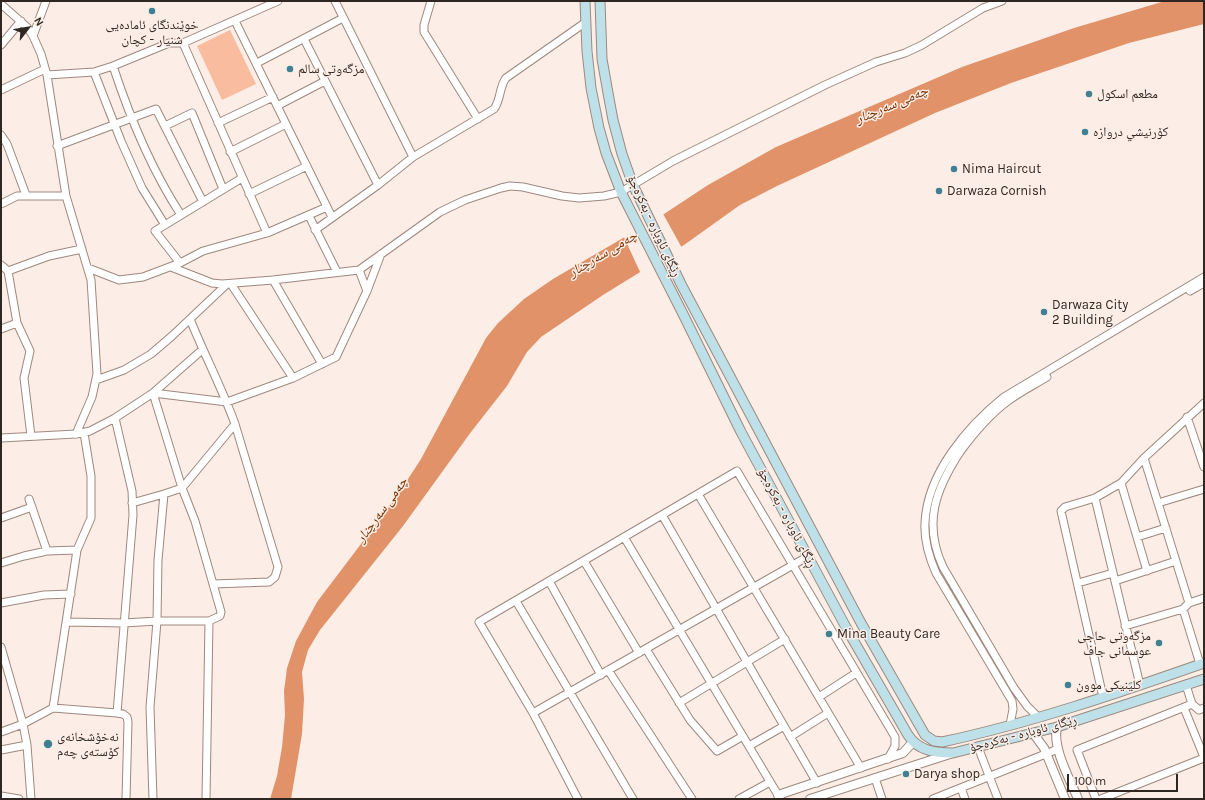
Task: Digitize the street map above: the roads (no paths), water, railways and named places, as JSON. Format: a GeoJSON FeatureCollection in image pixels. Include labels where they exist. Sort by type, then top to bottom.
{"type":"FeatureCollection","features":[{"type":"Feature","properties":{"kind":"main road","name":"ڕێگای ئاوبارە - بەکرەجۆ"},"geometry":{"type":"LineString","coordinates":[[585,1],[587,52],[591,88],[606,154],[621,192],[666,278],[741,432],[807,557],[908,736],[913,742],[926,750],[942,753],[953,753],[1054,728],[1204,679]]}},
{"type":"Feature","properties":{"kind":"main road","name":"ڕێگای ئاوبارە - بەکرەجۆ"},"geometry":{"type":"LineString","coordinates":[[600,1],[602,58],[608,93],[622,154],[633,185],[675,273],[861,623],[923,732],[930,740],[942,742],[1010,725]]}},
{"type":"Feature","properties":{"kind":"main road"},"geometry":{"type":"LineString","coordinates":[[671,289],[681,284]]}},
{"type":"Feature","properties":{"kind":"main road"},"geometry":{"type":"LineString","coordinates":[[848,631],[861,623]]}},
{"type":"Feature","properties":{"kind":"main road"},"geometry":{"type":"LineString","coordinates":[[1010,725],[1055,713],[1202,664]]}},
{"type":"Feature","properties":{"kind":"main road"},"geometry":{"type":"LineString","coordinates":[[1054,728],[1049,719],[1055,713]]}},
{"type":"Feature","properties":{"kind":"street"},"geometry":{"type":"LineString","coordinates":[[33,36],[46,1]]}},
{"type":"Feature","properties":{"kind":"street"},"geometry":{"type":"LineString","coordinates":[[1,90],[46,72],[94,72],[113,66],[169,43],[183,43],[278,1]]}},
{"type":"Feature","properties":{"kind":"street"},"geometry":{"type":"LineString","coordinates":[[335,1],[413,158]]}},
{"type":"Feature","properties":{"kind":"street"},"geometry":{"type":"LineString","coordinates":[[431,1],[424,25],[424,32],[478,119]]}},
{"type":"Feature","properties":{"kind":"street"},"geometry":{"type":"LineString","coordinates":[[171,267],[212,283],[228,284],[359,270],[381,253],[448,208],[465,200],[501,188],[510,186],[523,187],[579,198],[596,197],[621,192],[673,161],[831,82],[876,62],[905,53],[983,8],[1002,1]]}},
{"type":"Feature","properties":{"kind":"street"},"geometry":{"type":"LineString","coordinates":[[1,4],[21,21],[33,36],[46,72],[66,196],[88,268],[92,289],[97,368],[96,380],[92,397],[76,434]]}},
{"type":"Feature","properties":{"kind":"street"},"geometry":{"type":"LineString","coordinates":[[257,63],[344,18]]}},
{"type":"Feature","properties":{"kind":"street"},"geometry":{"type":"LineString","coordinates":[[1,45],[21,21]]}},
{"type":"Feature","properties":{"kind":"street"},"geometry":{"type":"LineString","coordinates":[[235,21],[332,217]]}},
{"type":"Feature","properties":{"kind":"street"},"geometry":{"type":"LineString","coordinates":[[315,230],[413,158],[494,109],[497,106],[501,88],[506,78],[586,22]]}},
{"type":"Feature","properties":{"kind":"street"},"geometry":{"type":"LineString","coordinates":[[304,39],[378,185]]}},
{"type":"Feature","properties":{"kind":"street"},"geometry":{"type":"LineString","coordinates":[[183,43],[267,233]]}},
{"type":"Feature","properties":{"kind":"street"},"geometry":{"type":"LineString","coordinates":[[113,66],[125,104],[163,187],[181,215]]}},
{"type":"Feature","properties":{"kind":"street"},"geometry":{"type":"LineString","coordinates":[[94,72],[121,141],[142,188],[165,225]]}},
{"type":"Feature","properties":{"kind":"street"},"geometry":{"type":"LineString","coordinates":[[277,106],[325,81]]}},
{"type":"Feature","properties":{"kind":"street"},"geometry":{"type":"LineString","coordinates":[[218,123],[273,97]]}},
{"type":"Feature","properties":{"kind":"street"},"geometry":{"type":"LineString","coordinates":[[57,146],[156,109],[203,202]]}},
{"type":"Feature","properties":{"kind":"street"},"geometry":{"type":"LineString","coordinates":[[164,126],[192,113],[223,190]]}},
{"type":"Feature","properties":{"kind":"street"},"geometry":{"type":"LineString","coordinates":[[230,152],[286,124]]}},
{"type":"Feature","properties":{"kind":"street"},"geometry":{"type":"LineString","coordinates":[[1,135],[7,144],[26,195]]}},
{"type":"Feature","properties":{"kind":"street"},"geometry":{"type":"LineString","coordinates":[[249,194],[307,166]]}},
{"type":"Feature","properties":{"kind":"street"},"geometry":{"type":"LineString","coordinates":[[180,264],[155,231],[242,178]]}},
{"type":"Feature","properties":{"kind":"street"},"geometry":{"type":"LineString","coordinates":[[1,204],[17,196],[66,196]]}},
{"type":"Feature","properties":{"kind":"street"},"geometry":{"type":"LineString","coordinates":[[88,268],[119,280],[142,277],[180,264],[203,251],[267,233],[327,207]]}},
{"type":"Feature","properties":{"kind":"street"},"geometry":{"type":"LineString","coordinates":[[309,216],[337,272]]}},
{"type":"Feature","properties":{"kind":"street"},"geometry":{"type":"LineString","coordinates":[[8,271],[49,256],[82,250]]}},
{"type":"Feature","properties":{"kind":"street"},"geometry":{"type":"LineString","coordinates":[[153,393],[228,402],[294,378],[336,357],[367,291],[381,253]]}},
{"type":"Feature","properties":{"kind":"street"},"geometry":{"type":"LineString","coordinates":[[1,265],[8,271],[17,323],[30,351],[24,378],[31,436]]}},
{"type":"Feature","properties":{"kind":"street"},"geometry":{"type":"LineString","coordinates":[[359,270],[367,291]]}},
{"type":"Feature","properties":{"kind":"street"},"geometry":{"type":"LineString","coordinates":[[1010,725],[1013,709],[1012,701],[936,573],[928,554],[925,534],[925,514],[927,504],[936,482],[960,441],[990,408],[1004,397],[1204,277]]}},
{"type":"Feature","properties":{"kind":"street"},"geometry":{"type":"LineString","coordinates":[[273,280],[322,364]]}},
{"type":"Feature","properties":{"kind":"street"},"geometry":{"type":"LineString","coordinates":[[1038,718],[1014,688],[939,558],[934,540],[933,521],[934,506],[940,487],[954,462],[973,434],[1008,401],[1204,283]]}},
{"type":"Feature","properties":{"kind":"street"},"geometry":{"type":"LineString","coordinates":[[96,380],[124,370],[151,354],[168,341],[228,284]]}},
{"type":"Feature","properties":{"kind":"street"},"geometry":{"type":"LineString","coordinates":[[228,284],[294,378]]}},
{"type":"Feature","properties":{"kind":"street"},"geometry":{"type":"LineString","coordinates":[[190,319],[202,350],[228,402],[236,424],[278,567],[275,577],[269,582],[213,584]]}},
{"type":"Feature","properties":{"kind":"street"},"geometry":{"type":"LineString","coordinates":[[1,329],[17,323]]}},
{"type":"Feature","properties":{"kind":"street"},"geometry":{"type":"LineString","coordinates":[[1,438],[76,434],[84,432],[115,418],[153,393],[202,350]]}},
{"type":"Feature","properties":{"kind":"street"},"geometry":{"type":"LineString","coordinates":[[67,622],[124,623],[157,621],[209,621],[220,616],[221,612],[195,522],[182,488],[153,393]]}},
{"type":"Feature","properties":{"kind":"street"},"geometry":{"type":"LineString","coordinates":[[1102,698],[1061,511],[1064,507],[1095,498],[1121,483],[1144,458],[1204,403]]}},
{"type":"Feature","properties":{"kind":"street"},"geometry":{"type":"LineString","coordinates":[[1187,417],[1203,460],[1204,468]]}},
{"type":"Feature","properties":{"kind":"street"},"geometry":{"type":"LineString","coordinates":[[115,418],[132,491],[133,515],[117,713]]}},
{"type":"Feature","properties":{"kind":"street"},"geometry":{"type":"LineString","coordinates":[[132,503],[182,488],[236,424]]}},
{"type":"Feature","properties":{"kind":"street"},"geometry":{"type":"LineString","coordinates":[[53,708],[77,550],[91,518],[91,476],[84,432]]}},
{"type":"Feature","properties":{"kind":"street"},"geometry":{"type":"LineString","coordinates":[[1144,458],[1189,603]]}},
{"type":"Feature","properties":{"kind":"street"},"geometry":{"type":"LineString","coordinates":[[578,799],[533,713],[479,622],[737,471],[894,737],[895,746],[888,759]]}},
{"type":"Feature","properties":{"kind":"street"},"geometry":{"type":"LineString","coordinates":[[1121,483],[1146,571]]}},
{"type":"Feature","properties":{"kind":"street"},"geometry":{"type":"LineString","coordinates":[[1158,503],[1204,489]]}},
{"type":"Feature","properties":{"kind":"street"},"geometry":{"type":"LineString","coordinates":[[153,799],[150,707],[157,621],[158,560],[164,494]]}},
{"type":"Feature","properties":{"kind":"street"},"geometry":{"type":"LineString","coordinates":[[698,494],[861,768]]}},
{"type":"Feature","properties":{"kind":"street"},"geometry":{"type":"LineString","coordinates":[[1095,498],[1140,685]]}},
{"type":"Feature","properties":{"kind":"street"},"geometry":{"type":"LineString","coordinates":[[29,499],[47,551]]}},
{"type":"Feature","properties":{"kind":"street"},"geometry":{"type":"LineString","coordinates":[[1,518],[32,507]]}},
{"type":"Feature","properties":{"kind":"street"},"geometry":{"type":"LineString","coordinates":[[662,515],[817,783]]}},
{"type":"Feature","properties":{"kind":"street"},"geometry":{"type":"LineString","coordinates":[[1136,537],[1166,528]]}},
{"type":"Feature","properties":{"kind":"street"},"geometry":{"type":"LineString","coordinates":[[624,538],[779,797],[903,753],[913,742]]}},
{"type":"Feature","properties":{"kind":"street"},"geometry":{"type":"LineString","coordinates":[[1,563],[47,551],[77,550]]}},
{"type":"Feature","properties":{"kind":"street"},"geometry":{"type":"LineString","coordinates":[[533,713],[807,557]]}},
{"type":"Feature","properties":{"kind":"street"},"geometry":{"type":"LineString","coordinates":[[584,561],[638,653]]}},
{"type":"Feature","properties":{"kind":"street"},"geometry":{"type":"LineString","coordinates":[[1115,581],[1176,561]]}},
{"type":"Feature","properties":{"kind":"street"},"geometry":{"type":"LineString","coordinates":[[1078,583],[1113,573]]}},
{"type":"Feature","properties":{"kind":"street"},"geometry":{"type":"LineString","coordinates":[[549,581],[600,675]]}},
{"type":"Feature","properties":{"kind":"street"},"geometry":{"type":"LineString","coordinates":[[1,603],[44,595],[71,594]]}},
{"type":"Feature","properties":{"kind":"street"},"geometry":{"type":"LineString","coordinates":[[1125,626],[1183,609],[1189,603],[1204,598]]}},
{"type":"Feature","properties":{"kind":"street"},"geometry":{"type":"LineString","coordinates":[[516,601],[633,799]]}},
{"type":"Feature","properties":{"kind":"street"},"geometry":{"type":"LineString","coordinates":[[1183,609],[1202,664]]}},
{"type":"Feature","properties":{"kind":"street"},"geometry":{"type":"LineString","coordinates":[[206,799],[209,621]]}},
{"type":"Feature","properties":{"kind":"street"},"geometry":{"type":"LineString","coordinates":[[679,703],[785,639]]}},
{"type":"Feature","properties":{"kind":"street"},"geometry":{"type":"LineString","coordinates":[[1,647],[28,745],[32,799]]}},
{"type":"Feature","properties":{"kind":"street"},"geometry":{"type":"LineString","coordinates":[[646,649],[690,720],[717,752],[743,736]]}},
{"type":"Feature","properties":{"kind":"street"},"geometry":{"type":"LineString","coordinates":[[608,670],[692,799]]}},
{"type":"Feature","properties":{"kind":"street"},"geometry":{"type":"LineString","coordinates":[[819,697],[856,673]]}},
{"type":"Feature","properties":{"kind":"street"},"geometry":{"type":"LineString","coordinates":[[1186,685],[1192,704],[1200,710],[1204,708]]}},
{"type":"Feature","properties":{"kind":"street"},"geometry":{"type":"LineString","coordinates":[[1096,799],[1077,750],[1192,704]]}},
{"type":"Feature","properties":{"kind":"street"},"geometry":{"type":"LineString","coordinates":[[1,732],[23,724],[53,708],[123,714],[127,717],[128,722],[126,799]]}},
{"type":"Feature","properties":{"kind":"street"},"geometry":{"type":"LineString","coordinates":[[1101,799],[1204,758],[1184,708]]}},
{"type":"Feature","properties":{"kind":"street"},"geometry":{"type":"LineString","coordinates":[[790,736],[828,713]]}},
{"type":"Feature","properties":{"kind":"street"},"geometry":{"type":"LineString","coordinates":[[749,746],[784,726]]}},
{"type":"Feature","properties":{"kind":"street"},"geometry":{"type":"LineString","coordinates":[[1054,728],[1058,749],[1078,799]]}},
{"type":"Feature","properties":{"kind":"street"},"geometry":{"type":"LineString","coordinates":[[1033,733],[1041,742],[1047,754],[1065,799]]}},
{"type":"Feature","properties":{"kind":"street"},"geometry":{"type":"LineString","coordinates":[[1,750],[28,745]]}},
{"type":"Feature","properties":{"kind":"street"},"geometry":{"type":"LineString","coordinates":[[978,746],[998,799]]}},
{"type":"Feature","properties":{"kind":"street"},"geometry":{"type":"LineString","coordinates":[[936,798],[1058,749]]}},
{"type":"Feature","properties":{"kind":"street"},"geometry":{"type":"LineString","coordinates":[[810,799],[953,753]]}},
{"type":"Feature","properties":{"kind":"street"},"geometry":{"type":"LineString","coordinates":[[875,778],[882,799]]}},
{"type":"Feature","properties":{"kind":"street"},"geometry":{"type":"LineString","coordinates":[[739,799],[770,782]]}},
{"type":"Feature","properties":{"kind":"street"},"geometry":{"type":"LineString","coordinates":[[961,788],[965,799]]}},
{"type":"Feature","properties":{"kind":"street"},"geometry":{"type":"LineString","coordinates":[[1,796],[19,799]]}},
{"type":"Feature","properties":{"kind":"water","name":"چەمی سەرچنار"},"geometry":{"type":"Polygon","coordinates":[[[1165,1],[1204,1],[1204,24],[1129,43],[1011,83],[935,113],[777,186],[740,205],[684,245],[603,295],[541,337],[527,352],[507,386],[471,432],[403,526],[320,630],[308,650],[302,672],[304,699],[302,734],[291,799],[270,799],[277,776],[282,747],[285,715],[284,691],[287,668],[296,641],[317,602],[395,499],[421,459],[486,338],[498,323],[524,299],[553,279],[664,214],[708,185],[776,147],[962,67],[1074,28],[1165,1]]]}},
{"type":"Feature","properties":{"kind":"place","name":"خوێندنگای ئامادەیی شنیار - کچان"},"geometry":{"type":"Point","coordinates":[152,11]}},
{"type":"Feature","properties":{"kind":"place","name":"مزگەوتی سالم"},"geometry":{"type":"Point","coordinates":[290,69]}},
{"type":"Feature","properties":{"kind":"place","name":"مطعم اسكول"},"geometry":{"type":"Point","coordinates":[1089,94]}},
{"type":"Feature","properties":{"kind":"place","name":"کۆرنيشي دروازە"},"geometry":{"type":"Point","coordinates":[1085,132]}},
{"type":"Feature","properties":{"kind":"place","name":"Nima Haircut"},"geometry":{"type":"Point","coordinates":[954,169]}},
{"type":"Feature","properties":{"kind":"place","name":"Darwaza Cornish"},"geometry":{"type":"Point","coordinates":[939,191]}},
{"type":"Feature","properties":{"kind":"place","name":"Darwaza City 2 Building"},"geometry":{"type":"Point","coordinates":[1044,312]}},
{"type":"Feature","properties":{"kind":"place","name":"Mina Beauty Care"},"geometry":{"type":"Point","coordinates":[829,634]}},
{"type":"Feature","properties":{"kind":"place","name":"مزگەوتی حاجی عوسمانی جاف"},"geometry":{"type":"Point","coordinates":[1159,643]}},
{"type":"Feature","properties":{"kind":"place","name":"کلینیکی موون"},"geometry":{"type":"Point","coordinates":[1068,685]}},
{"type":"Feature","properties":{"kind":"place","name":"نەخۆشخانەی کۆستەی چەم"},"geometry":{"type":"Point","coordinates":[48,744]}},
{"type":"Feature","properties":{"kind":"place","name":"Darya shop"},"geometry":{"type":"Point","coordinates":[906,774]}}]}
